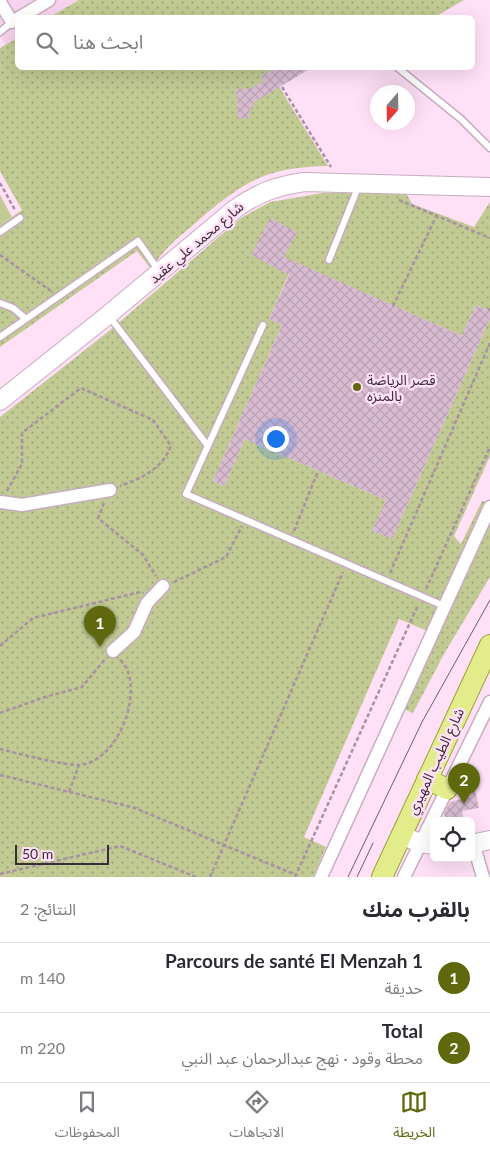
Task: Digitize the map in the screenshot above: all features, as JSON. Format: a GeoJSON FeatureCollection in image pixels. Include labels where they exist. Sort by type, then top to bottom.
{"type":"FeatureCollection","features":[{"type":"Feature","properties":{"kind":"main road","name":"شارع الطيب المهيري"},"geometry":{"type":"LineString","coordinates":[[382,877],[490,645]]}},
{"type":"Feature","properties":{"kind":"main road"},"geometry":{"type":"LineString","coordinates":[[427,780],[448,796]]}},
{"type":"Feature","properties":{"kind":"street"},"geometry":{"type":"LineString","coordinates":[[23,15],[49,0]]}},
{"type":"Feature","properties":{"kind":"street"},"geometry":{"type":"LineString","coordinates":[[0,2],[15,18]]}},
{"type":"Feature","properties":{"kind":"street","name":"شارع محمد علي عقيد"},"geometry":{"type":"LineString","coordinates":[[0,401],[160,273],[235,209],[257,194],[297,183],[360,182],[490,187]]}},
{"type":"Feature","properties":{"kind":"street"},"geometry":{"type":"LineString","coordinates":[[1,502],[22,505],[110,490]]}},
{"type":"Feature","properties":{"kind":"street"},"geometry":{"type":"LineString","coordinates":[[321,877],[490,507]]}},
{"type":"Feature","properties":{"kind":"street"},"geometry":{"type":"LineString","coordinates":[[113,651],[134,632],[147,603],[163,586]]}},
{"type":"Feature","properties":{"kind":"street"},"geometry":{"type":"LineString","coordinates":[[404,877],[427,844],[490,702]]}},
{"type":"Feature","properties":{"kind":"street"},"geometry":{"type":"LineString","coordinates":[[401,835],[427,844]]}},
{"type":"Feature","properties":{"kind":"street"},"geometry":{"type":"LineString","coordinates":[[478,842],[483,877]]}},
{"type":"Feature","properties":{"kind":"lane"},"geometry":{"type":"LineString","coordinates":[[0,32],[15,20]]}},
{"type":"Feature","properties":{"kind":"lane"},"geometry":{"type":"LineString","coordinates":[[400,70],[461,119],[490,148]]}},
{"type":"Feature","properties":{"kind":"lane"},"geometry":{"type":"LineString","coordinates":[[328,260],[360,182]]}},
{"type":"Feature","properties":{"kind":"lane"},"geometry":{"type":"LineString","coordinates":[[0,232],[20,218]]}},
{"type":"Feature","properties":{"kind":"lane"},"geometry":{"type":"LineString","coordinates":[[0,337],[138,242],[160,273]]}},
{"type":"Feature","properties":{"kind":"lane"},"geometry":{"type":"LineString","coordinates":[[0,303],[13,308],[25,318]]}},
{"type":"Feature","properties":{"kind":"lane"},"geometry":{"type":"LineString","coordinates":[[108,315],[208,446]]}},
{"type":"Feature","properties":{"kind":"lane"},"geometry":{"type":"LineString","coordinates":[[263,325],[186,494],[444,606]]}},
{"type":"Feature","properties":{"kind":"path"},"geometry":{"type":"LineString","coordinates":[[282,87],[340,182]]}},
{"type":"Feature","properties":{"kind":"path"},"geometry":{"type":"LineString","coordinates":[[0,183],[20,218]]}},
{"type":"Feature","properties":{"kind":"path"},"geometry":{"type":"LineString","coordinates":[[394,197],[490,238]]}},
{"type":"Feature","properties":{"kind":"path"},"geometry":{"type":"LineString","coordinates":[[393,306],[436,216]]}},
{"type":"Feature","properties":{"kind":"path"},"geometry":{"type":"LineString","coordinates":[[0,255],[58,296]]}},
{"type":"Feature","properties":{"kind":"path"},"geometry":{"type":"LineString","coordinates":[[386,581],[490,343]]}},
{"type":"Feature","properties":{"kind":"path"},"geometry":{"type":"LineString","coordinates":[[1,502],[22,464],[22,433],[82,388],[153,420],[171,446],[166,460],[139,479],[110,490],[98,518],[143,555],[163,586]]}},
{"type":"Feature","properties":{"kind":"path"},"geometry":{"type":"LineString","coordinates":[[0,775],[135,808],[296,876],[490,447]]}},
{"type":"Feature","properties":{"kind":"path"},"geometry":{"type":"LineString","coordinates":[[291,539],[318,471]]}},
{"type":"Feature","properties":{"kind":"path"},"geometry":{"type":"LineString","coordinates":[[0,646],[33,618],[163,586],[226,557],[245,520]]}},
{"type":"Feature","properties":{"kind":"path"},"geometry":{"type":"LineString","coordinates":[[210,877],[347,564]]}},
{"type":"Feature","properties":{"kind":"path"},"geometry":{"type":"LineString","coordinates":[[0,713],[82,687],[113,651],[128,671],[131,695],[124,723],[111,747],[95,760],[79,765],[0,749]]}},
{"type":"Feature","properties":{"kind":"path"},"geometry":{"type":"LineString","coordinates":[[69,792],[79,765]]}},
{"type":"Feature","properties":{"kind":"path"},"geometry":{"type":"LineString","coordinates":[[0,874],[120,846],[196,877]]}},
{"type":"Feature","properties":{"kind":"shaded area"},"geometry":{"type":"Polygon","coordinates":[[[0,0],[79,0],[53,15],[15,15],[15,39],[6,45],[0,36],[0,0]]]}},
{"type":"Feature","properties":{"kind":"green space"},"geometry":{"type":"Polygon","coordinates":[[[79,0],[464,0],[438,15],[53,15],[79,0]]]}},
{"type":"Feature","properties":{"kind":"green space"},"geometry":{"type":"Polygon","coordinates":[[[15,39],[15,70],[272,70],[261,76],[264,81],[249,90],[263,93],[265,96],[278,85],[328,166],[305,167],[269,174],[239,189],[224,199],[180,236],[151,269],[137,251],[0,347],[0,225],[22,210],[0,171],[0,48],[15,39]]]}},
{"type":"Feature","properties":{"kind":"green space"},"geometry":{"type":"Polygon","coordinates":[[[323,193],[406,193],[412,204],[474,227],[490,202],[490,311],[476,305],[462,336],[294,262],[269,319],[282,325],[213,481],[224,486],[245,439],[386,500],[373,530],[392,539],[490,318],[490,456],[454,536],[461,544],[482,501],[490,503],[490,577],[444,654],[413,713],[404,709],[437,635],[399,619],[304,837],[326,847],[313,877],[0,877],[0,417],[109,331],[241,218],[270,202],[323,193]]]}},
{"type":"Feature","properties":{"kind":"green space"},"geometry":{"type":"Polygon","coordinates":[[[0,195],[12,217],[0,225],[0,195]]]}},
{"type":"Feature","properties":{"kind":"building"},"geometry":{"type":"Polygon","coordinates":[[[272,70],[308,70],[253,103],[253,109],[249,109],[250,118],[238,119],[236,89],[252,88],[264,81],[261,76],[272,70]]]}},
{"type":"Feature","properties":{"kind":"building","name":"قصر الرياضة بالمنزه"},"geometry":{"type":"Polygon","coordinates":[[[270,218],[297,232],[284,257],[462,336],[476,305],[490,311],[490,318],[392,539],[372,531],[386,500],[245,439],[224,486],[213,481],[282,325],[269,319],[289,275],[251,255],[270,218]]]}},
{"type":"Feature","properties":{"kind":"building"},"geometry":{"type":"Polygon","coordinates":[[[475,789],[479,808],[462,811],[463,817],[445,817],[444,813],[450,802],[469,797],[475,789]]]}},
{"type":"Feature","properties":{"kind":"tram line"},"geometry":{"type":"LineString","coordinates":[[348,877],[422,722],[490,600]]}},
{"type":"Feature","properties":{"kind":"tram line"},"geometry":{"type":"LineString","coordinates":[[357,877],[373,843]]}},
{"type":"Feature","properties":{"kind":"place","name":"قصر الرياضة بالمنزه"},"geometry":{"type":"Point","coordinates":[357,387]}},
{"type":"Feature","properties":{"kind":"place","name":"Parcours de santé El Menzah 1"},"geometry":{"type":"Point","coordinates":[100,647]}},
{"type":"Feature","properties":{"kind":"place","name":"Total"},"geometry":{"type":"Point","coordinates":[464,804]}}]}
